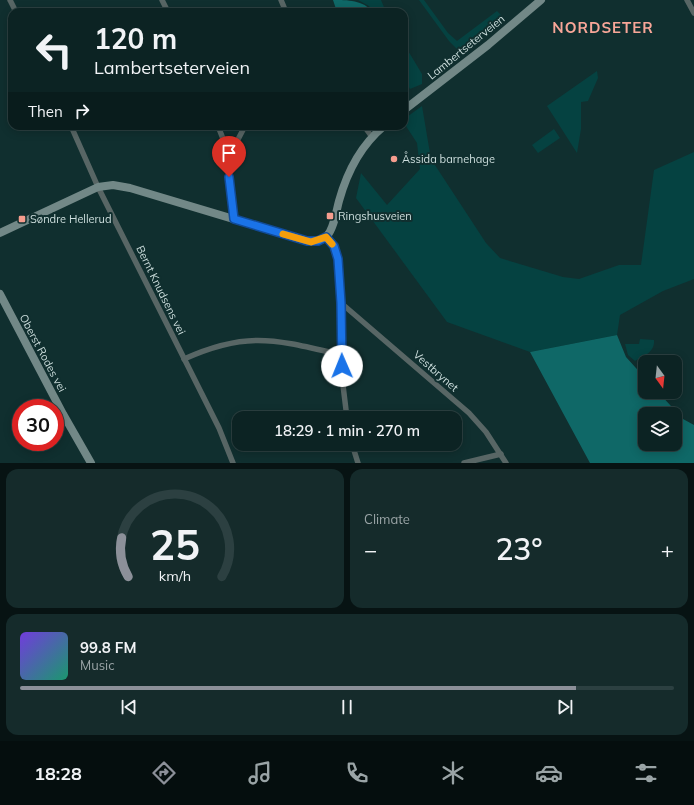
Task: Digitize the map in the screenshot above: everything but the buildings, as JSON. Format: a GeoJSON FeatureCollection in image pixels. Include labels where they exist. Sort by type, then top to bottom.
{"type":"FeatureCollection","features":[{"type":"Feature","properties":{"kind":"main road","name":"Lambertseterveien"},"geometry":{"type":"LineString","coordinates":[[408,107],[488,46],[541,0]]}},
{"type":"Feature","properties":{"kind":"main road"},"geometry":{"type":"LineString","coordinates":[[0,233],[98,187],[106,185],[125,187],[307,241],[318,241],[326,237],[332,227],[342,191],[350,170],[358,155],[380,130]]}},
{"type":"Feature","properties":{"kind":"main road","name":"Oberst Rodes vei"},"geometry":{"type":"LineString","coordinates":[[0,294],[63,414],[91,463]]}},
{"type":"Feature","properties":{"kind":"street"},"geometry":{"type":"LineString","coordinates":[[687,0],[694,13]]}},
{"type":"Feature","properties":{"kind":"street","name":"Bernt Knudsens vei"},"geometry":{"type":"LineString","coordinates":[[73,130],[98,187],[220,428],[233,463]]}},
{"type":"Feature","properties":{"kind":"street"},"geometry":{"type":"LineString","coordinates":[[219,130],[227,152],[234,219]]}},
{"type":"Feature","properties":{"kind":"street"},"geometry":{"type":"LineString","coordinates":[[227,152],[234,147],[243,130]]}},
{"type":"Feature","properties":{"kind":"street"},"geometry":{"type":"LineString","coordinates":[[367,130],[372,137]]}},
{"type":"Feature","properties":{"kind":"street"},"geometry":{"type":"LineString","coordinates":[[326,237],[334,246],[338,259],[341,303],[343,393],[346,411]]}},
{"type":"Feature","properties":{"kind":"street","name":"Vestbrynet"},"geometry":{"type":"LineString","coordinates":[[341,303],[469,412],[486,432],[506,463]]}},
{"type":"Feature","properties":{"kind":"street"},"geometry":{"type":"LineString","coordinates":[[184,359],[214,347],[249,340],[279,341],[342,355]]}},
{"type":"Feature","properties":{"kind":"street"},"geometry":{"type":"LineString","coordinates":[[354,451],[358,463]]}},
{"type":"Feature","properties":{"kind":"street"},"geometry":{"type":"LineString","coordinates":[[464,463],[501,454]]}},
{"type":"Feature","properties":{"kind":"shaded area"},"geometry":{"type":"Polygon","coordinates":[[[333,0],[360,3],[369,8],[336,8],[333,0]]]}},
{"type":"Feature","properties":{"kind":"shaded area"},"geometry":{"type":"Polygon","coordinates":[[[358,0],[381,0],[384,8],[370,8],[358,0]]]}},
{"type":"Feature","properties":{"kind":"shaded area"},"geometry":{"type":"Polygon","coordinates":[[[419,0],[424,0],[448,33],[457,41],[497,11],[503,17],[460,52],[449,41],[419,0]]]}},
{"type":"Feature","properties":{"kind":"shaded area"},"geometry":{"type":"Polygon","coordinates":[[[408,51],[422,74],[422,84],[410,89],[408,86],[408,51]]]}},
{"type":"Feature","properties":{"kind":"shaded area"},"geometry":{"type":"Polygon","coordinates":[[[597,71],[598,78],[588,101],[581,102],[581,129],[577,153],[547,106],[597,71]]]}},
{"type":"Feature","properties":{"kind":"shaded area"},"geometry":{"type":"Polygon","coordinates":[[[422,106],[431,159],[486,243],[500,258],[563,277],[579,279],[619,265],[641,265],[654,170],[694,152],[694,279],[663,291],[620,315],[617,335],[530,352],[447,322],[356,198],[361,173],[387,205],[420,169],[417,143],[408,129],[408,116],[422,106]]]}},
{"type":"Feature","properties":{"kind":"shaded area"},"geometry":{"type":"Polygon","coordinates":[[[554,129],[560,138],[538,153],[532,145],[554,129]]]}},
{"type":"Feature","properties":{"kind":"shaded area"},"geometry":{"type":"Polygon","coordinates":[[[617,335],[626,357],[638,370],[638,399],[664,399],[672,407],[638,407],[638,451],[682,451],[682,418],[694,425],[694,463],[590,463],[530,352],[617,335]]]}},
{"type":"Feature","properties":{"kind":"shaded area"},"geometry":{"type":"Polygon","coordinates":[[[640,339],[654,340],[651,351],[645,355],[638,355],[638,359],[635,361],[628,355],[625,344],[639,344],[640,339]]]}},
{"type":"Feature","properties":{"kind":"slow traffic"},"geometry":{"type":"LineString","coordinates":[[283,234],[311,242],[322,240],[326,237],[332,244]]}},
{"type":"Feature","properties":{"kind":"place","name":"Åssida barnehage"},"geometry":{"type":"Point","coordinates":[394,159]}},
{"type":"Feature","properties":{"kind":"place","name":"Ringshusveien"},"geometry":{"type":"Point","coordinates":[330,216]}},
{"type":"Feature","properties":{"kind":"place","name":"Søndre Hellerud"},"geometry":{"type":"Point","coordinates":[22,219]}},
{"type":"Feature","properties":{"kind":"district","name":"NORDSETER"},"geometry":{"type":"Point","coordinates":[603,27]}},
{"type":"Feature","properties":{"kind":"route"},"geometry":{"type":"LineString","coordinates":[[229,177],[234,219],[307,241],[318,241],[326,237],[334,246],[340,274],[342,366]]}}]}
